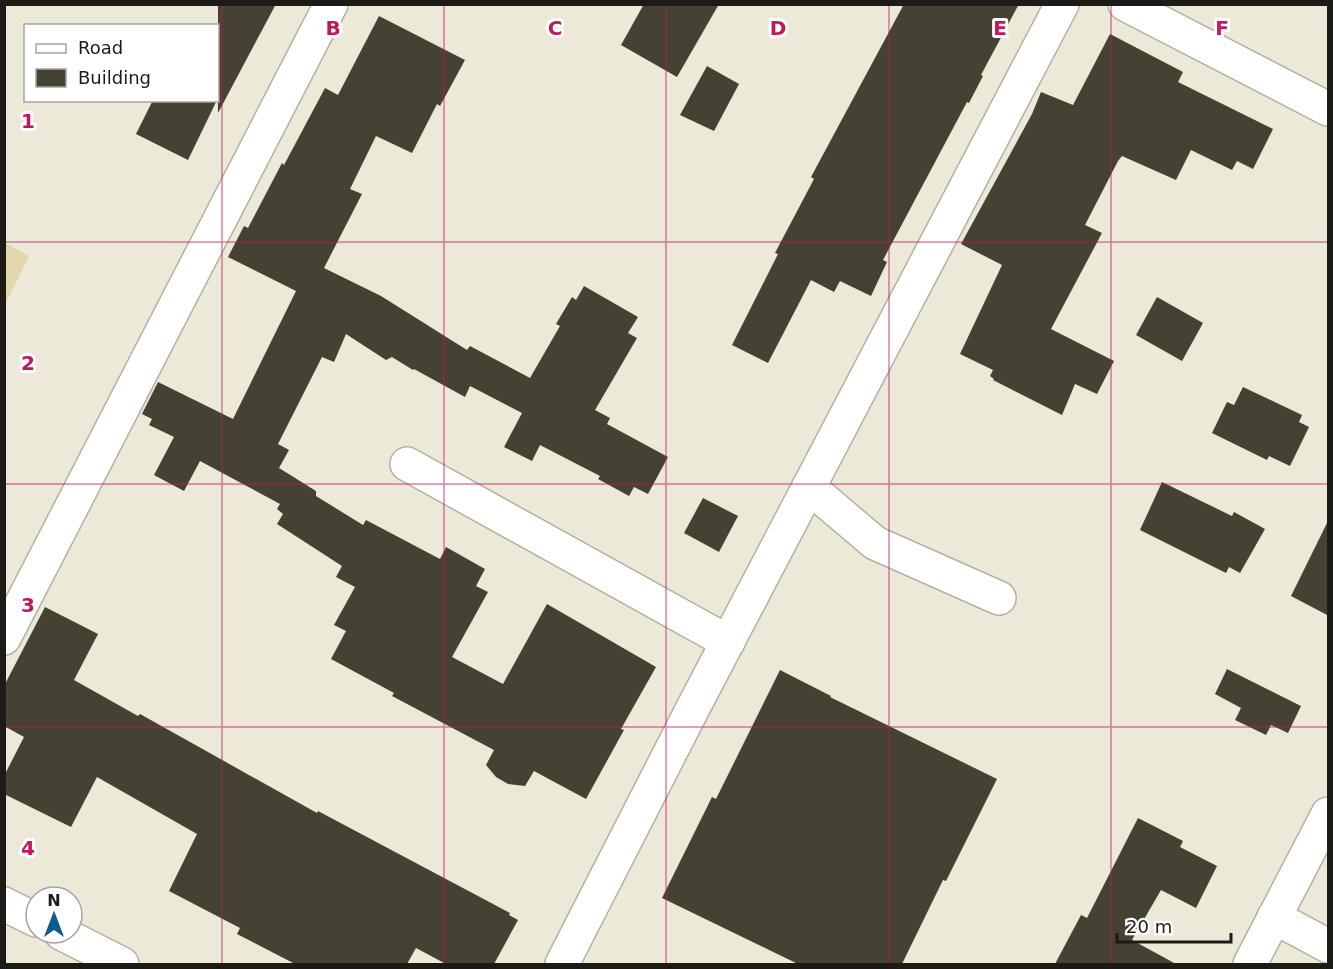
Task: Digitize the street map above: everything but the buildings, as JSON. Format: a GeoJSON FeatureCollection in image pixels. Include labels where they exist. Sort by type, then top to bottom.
{"type":"FeatureCollection","features":[{"type":"Feature","properties":{"kind":"street"},"geometry":{"type":"LineString","coordinates":[[4,638],[13,600],[331,4]]}},
{"type":"Feature","properties":{"kind":"street"},"geometry":{"type":"LineString","coordinates":[[562,964],[808,487],[1062,4]]}},
{"type":"Feature","properties":{"kind":"street"},"geometry":{"type":"LineString","coordinates":[[1125,4],[1329,109]]}},
{"type":"Feature","properties":{"kind":"street"},"geometry":{"type":"LineString","coordinates":[[407,464],[728,642]]}},
{"type":"Feature","properties":{"kind":"street"},"geometry":{"type":"LineString","coordinates":[[808,487],[875,543],[999,598]]}},
{"type":"Feature","properties":{"kind":"street"},"geometry":{"type":"LineString","coordinates":[[1250,964],[1329,814]]}},
{"type":"Feature","properties":{"kind":"street"},"geometry":{"type":"LineString","coordinates":[[4,904],[24,914]]}},
{"type":"Feature","properties":{"kind":"street"},"geometry":{"type":"LineString","coordinates":[[1274,916],[1329,946]]}},
{"type":"Feature","properties":{"kind":"street"},"geometry":{"type":"LineString","coordinates":[[84,945],[122,964]]}},
{"type":"Feature","properties":{"kind":"shaded area"},"geometry":{"type":"Polygon","coordinates":[[[5,243],[29,256],[5,305],[5,243]]]}}]}
